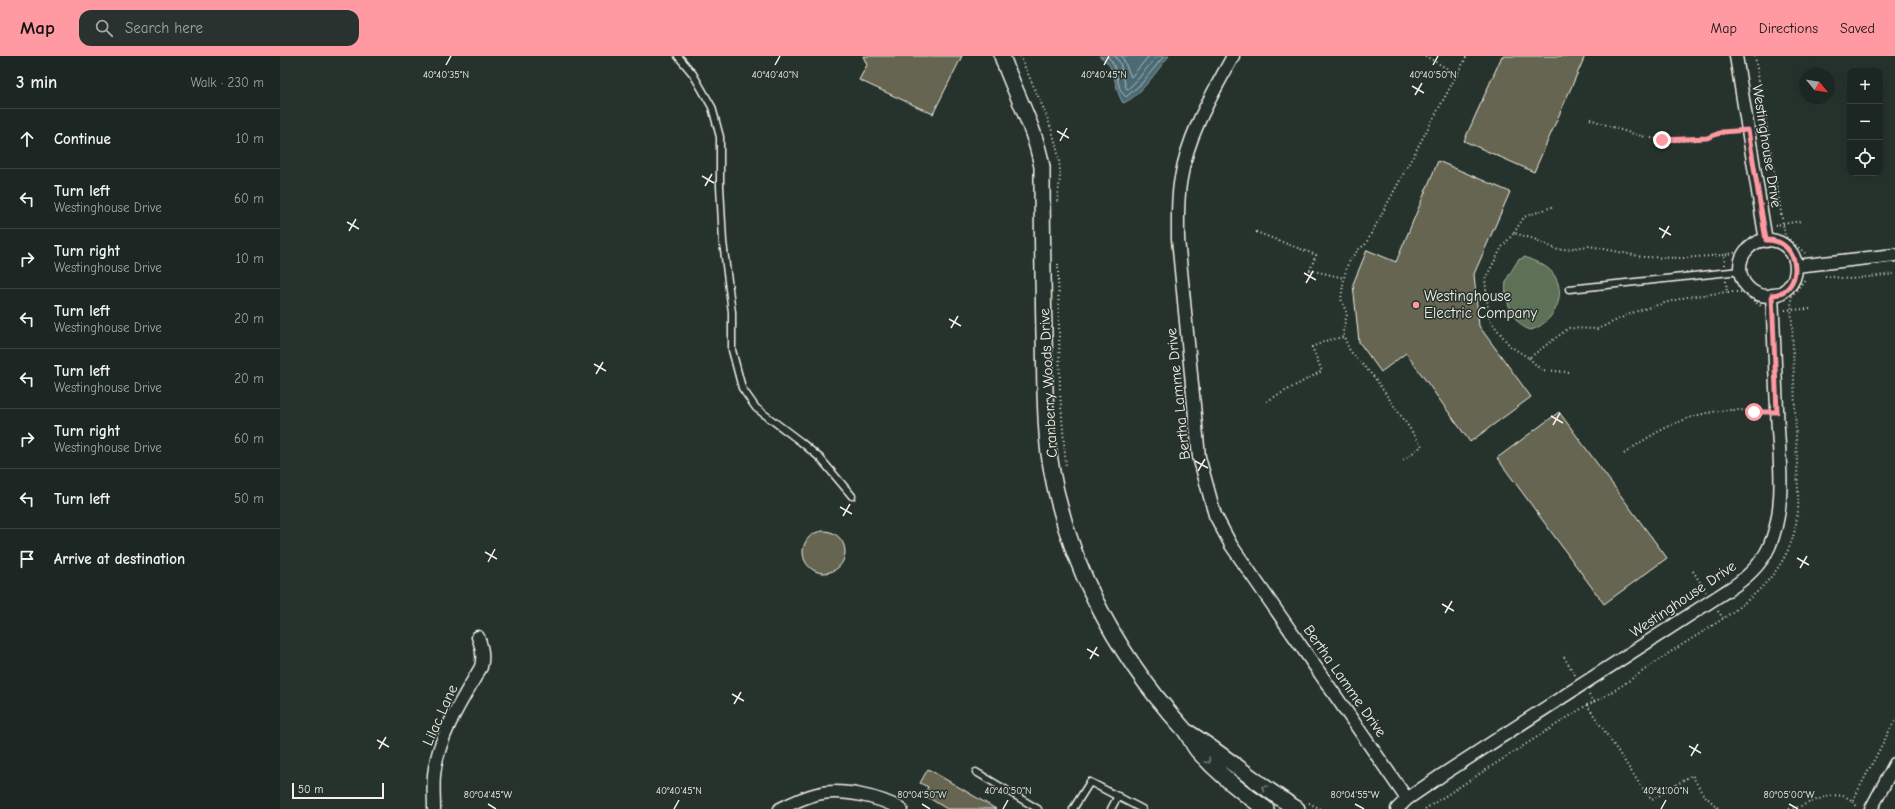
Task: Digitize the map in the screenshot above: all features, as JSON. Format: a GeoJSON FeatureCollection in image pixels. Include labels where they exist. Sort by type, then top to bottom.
{"type":"FeatureCollection","features":[{"type":"Feature","properties":{"kind":"street","name":"Cranberry Woods Drive"},"geometry":{"type":"LineString","coordinates":[[1002,56],[1030,123],[1039,150],[1042,166],[1045,405],[1049,454],[1064,519],[1076,557],[1108,625],[1140,677],[1185,730],[1197,750],[1211,765],[1239,789],[1266,809]]}},
{"type":"Feature","properties":{"kind":"street","name":"Bertha Lamme Drive"},"geometry":{"type":"LineString","coordinates":[[1233,56],[1196,126],[1180,178],[1178,239],[1201,464],[1215,515],[1231,545],[1407,799]]}},
{"type":"Feature","properties":{"kind":"street","name":"Westinghouse Drive"},"geometry":{"type":"LineString","coordinates":[[1736,56],[1766,240]]}},
{"type":"Feature","properties":{"kind":"street"},"geometry":{"type":"LineString","coordinates":[[1766,240],[1779,243],[1788,248],[1793,256],[1796,266],[1795,276],[1791,284],[1784,291],[1766,296],[1756,294],[1748,288],[1740,271],[1741,262],[1745,253],[1751,246],[1760,241],[1766,240]]}},
{"type":"Feature","properties":{"kind":"street"},"geometry":{"type":"LineString","coordinates":[[1796,266],[1812,269],[1895,255]]}},
{"type":"Feature","properties":{"kind":"street","name":"Westinghouse Drive"},"geometry":{"type":"LineString","coordinates":[[1397,809],[1407,799],[1739,583],[1756,568],[1769,548],[1780,506],[1780,454],[1772,295]]}},
{"type":"Feature","properties":{"kind":"street","name":"Lilac Lane"},"geometry":{"type":"LineString","coordinates":[[434,809],[434,774],[441,745],[454,714],[481,667],[483,659],[482,648],[478,637]]}},
{"type":"Feature","properties":{"kind":"street","name":"Cranberry Woods Drive"},"geometry":{"type":"LineString","coordinates":[[1185,730],[1204,742],[1260,785],[1297,809]]}},
{"type":"Feature","properties":{"kind":"street"},"geometry":{"type":"LineString","coordinates":[[1871,809],[1895,764]]}},
{"type":"Feature","properties":{"kind":"street"},"geometry":{"type":"LineString","coordinates":[[780,809],[818,794],[840,792],[868,797],[901,809]]}},
{"type":"Feature","properties":{"kind":"lane"},"geometry":{"type":"LineString","coordinates":[[678,56],[693,74],[712,106],[720,137],[720,186],[723,242],[732,312],[732,350],[742,388],[756,408],[802,442],[820,458],[852,496]]}},
{"type":"Feature","properties":{"kind":"lane"},"geometry":{"type":"LineString","coordinates":[[1569,288],[1740,271]]}},
{"type":"Feature","properties":{"kind":"lane"},"geometry":{"type":"LineString","coordinates":[[976,772],[1035,808]]}},
{"type":"Feature","properties":{"kind":"lane"},"geometry":{"type":"LineString","coordinates":[[1073,809],[1090,782],[1142,809]]}},
{"type":"Feature","properties":{"kind":"lane"},"geometry":{"type":"LineString","coordinates":[[1111,809],[1118,796]]}},
{"type":"Feature","properties":{"kind":"path"},"geometry":{"type":"LineString","coordinates":[[1425,56],[1457,74]]}},
{"type":"Feature","properties":{"kind":"path"},"geometry":{"type":"LineString","coordinates":[[1403,460],[1422,446],[1374,377],[1350,352],[1343,330],[1346,314],[1341,299],[1344,278],[1347,266],[1352,257],[1365,245],[1467,56]]}},
{"type":"Feature","properties":{"kind":"path"},"geometry":{"type":"LineString","coordinates":[[1425,809],[1737,609],[1763,588],[1775,572],[1789,548],[1798,518],[1791,297],[1812,269],[1811,254],[1805,253],[1785,236],[1755,56]]}},
{"type":"Feature","properties":{"kind":"path"},"geometry":{"type":"LineString","coordinates":[[1590,119],[1639,137],[1662,140],[1707,138],[1722,132],[1767,129]]}},
{"type":"Feature","properties":{"kind":"path"},"geometry":{"type":"LineString","coordinates":[[1514,233],[1524,217],[1552,207]]}},
{"type":"Feature","properties":{"kind":"path"},"geometry":{"type":"LineString","coordinates":[[1802,221],[1755,227],[1754,234],[1738,252],[1724,255],[1727,292],[1741,292],[1758,303],[1763,312],[1810,309]]}},
{"type":"Feature","properties":{"kind":"path"},"geometry":{"type":"LineString","coordinates":[[1256,232],[1316,255],[1310,270],[1344,278]]}},
{"type":"Feature","properties":{"kind":"path"},"geometry":{"type":"LineString","coordinates":[[1812,269],[1850,279],[1895,274]]}},
{"type":"Feature","properties":{"kind":"path"},"geometry":{"type":"LineString","coordinates":[[1267,401],[1322,371],[1312,347],[1328,340],[1344,337]]}},
{"type":"Feature","properties":{"kind":"path"},"geometry":{"type":"LineString","coordinates":[[1529,358],[1541,370],[1569,372]]}},
{"type":"Feature","properties":{"kind":"path"},"geometry":{"type":"LineString","coordinates":[[1624,454],[1662,428],[1688,418],[1736,410],[1754,412],[1795,411]]}},
{"type":"Feature","properties":{"kind":"path"},"geometry":{"type":"LineString","coordinates":[[1587,705],[1645,792],[1652,800],[1692,775],[1702,793],[1719,809]]}},
{"type":"Feature","properties":{"kind":"path"},"geometry":{"type":"LineString","coordinates":[[1853,800],[1895,720]]}},
{"type":"Feature","properties":{"kind":"path"},"geometry":{"type":"LineString","coordinates":[[1789,809],[1834,795],[1846,796],[1853,800],[1859,809]]}},
{"type":"Feature","properties":{"kind":"green space"},"geometry":{"type":"Polygon","coordinates":[[[1525,257],[1545,266],[1554,275],[1558,283],[1559,291],[1559,300],[1552,315],[1539,326],[1531,330],[1520,323],[1515,317],[1506,296],[1507,279],[1518,260],[1525,257]]]}},
{"type":"Feature","properties":{"kind":"water"},"geometry":{"type":"Polygon","coordinates":[[[1099,56],[1169,56],[1142,89],[1136,95],[1123,103],[1109,65],[1099,56]]]}},
{"type":"Feature","properties":{"kind":"building"},"geometry":{"type":"Polygon","coordinates":[[[863,56],[962,56],[933,114],[859,80],[867,65],[863,56]]]}},
{"type":"Feature","properties":{"kind":"building"},"geometry":{"type":"Polygon","coordinates":[[[1502,56],[1585,56],[1534,172],[1464,141],[1502,56]]]}},
{"type":"Feature","properties":{"kind":"building","name":"Westinghouse Electric Company"},"geometry":{"type":"Polygon","coordinates":[[[1438,161],[1510,192],[1474,274],[1479,326],[1531,397],[1470,442],[1406,353],[1381,372],[1359,342],[1353,284],[1367,250],[1396,262],[1438,161]]]}},
{"type":"Feature","properties":{"kind":"building"},"geometry":{"type":"Polygon","coordinates":[[[1559,412],[1667,558],[1604,604],[1497,458],[1559,412]]]}},
{"type":"Feature","properties":{"kind":"building"},"geometry":{"type":"Polygon","coordinates":[[[820,531],[828,531],[836,534],[842,540],[845,552],[842,564],[836,570],[828,573],[820,573],[812,570],[806,564],[803,556],[803,548],[806,540],[812,534],[820,531]]]}},
{"type":"Feature","properties":{"kind":"building"},"geometry":{"type":"Polygon","coordinates":[[[928,769],[996,809],[947,809],[924,795],[928,787],[920,783],[928,769]]]}},
{"type":"Feature","properties":{"kind":"place","name":"Westinghouse Electric Company"},"geometry":{"type":"Point","coordinates":[1416,305]}},
{"type":"Feature","properties":{"kind":"route"},"geometry":{"type":"LineString","coordinates":[[1662,140],[1707,138],[1722,132],[1748,130],[1766,240],[1779,243],[1788,248],[1793,256],[1796,266],[1795,276],[1791,284],[1784,291],[1772,295],[1777,412],[1754,412]]}}]}
